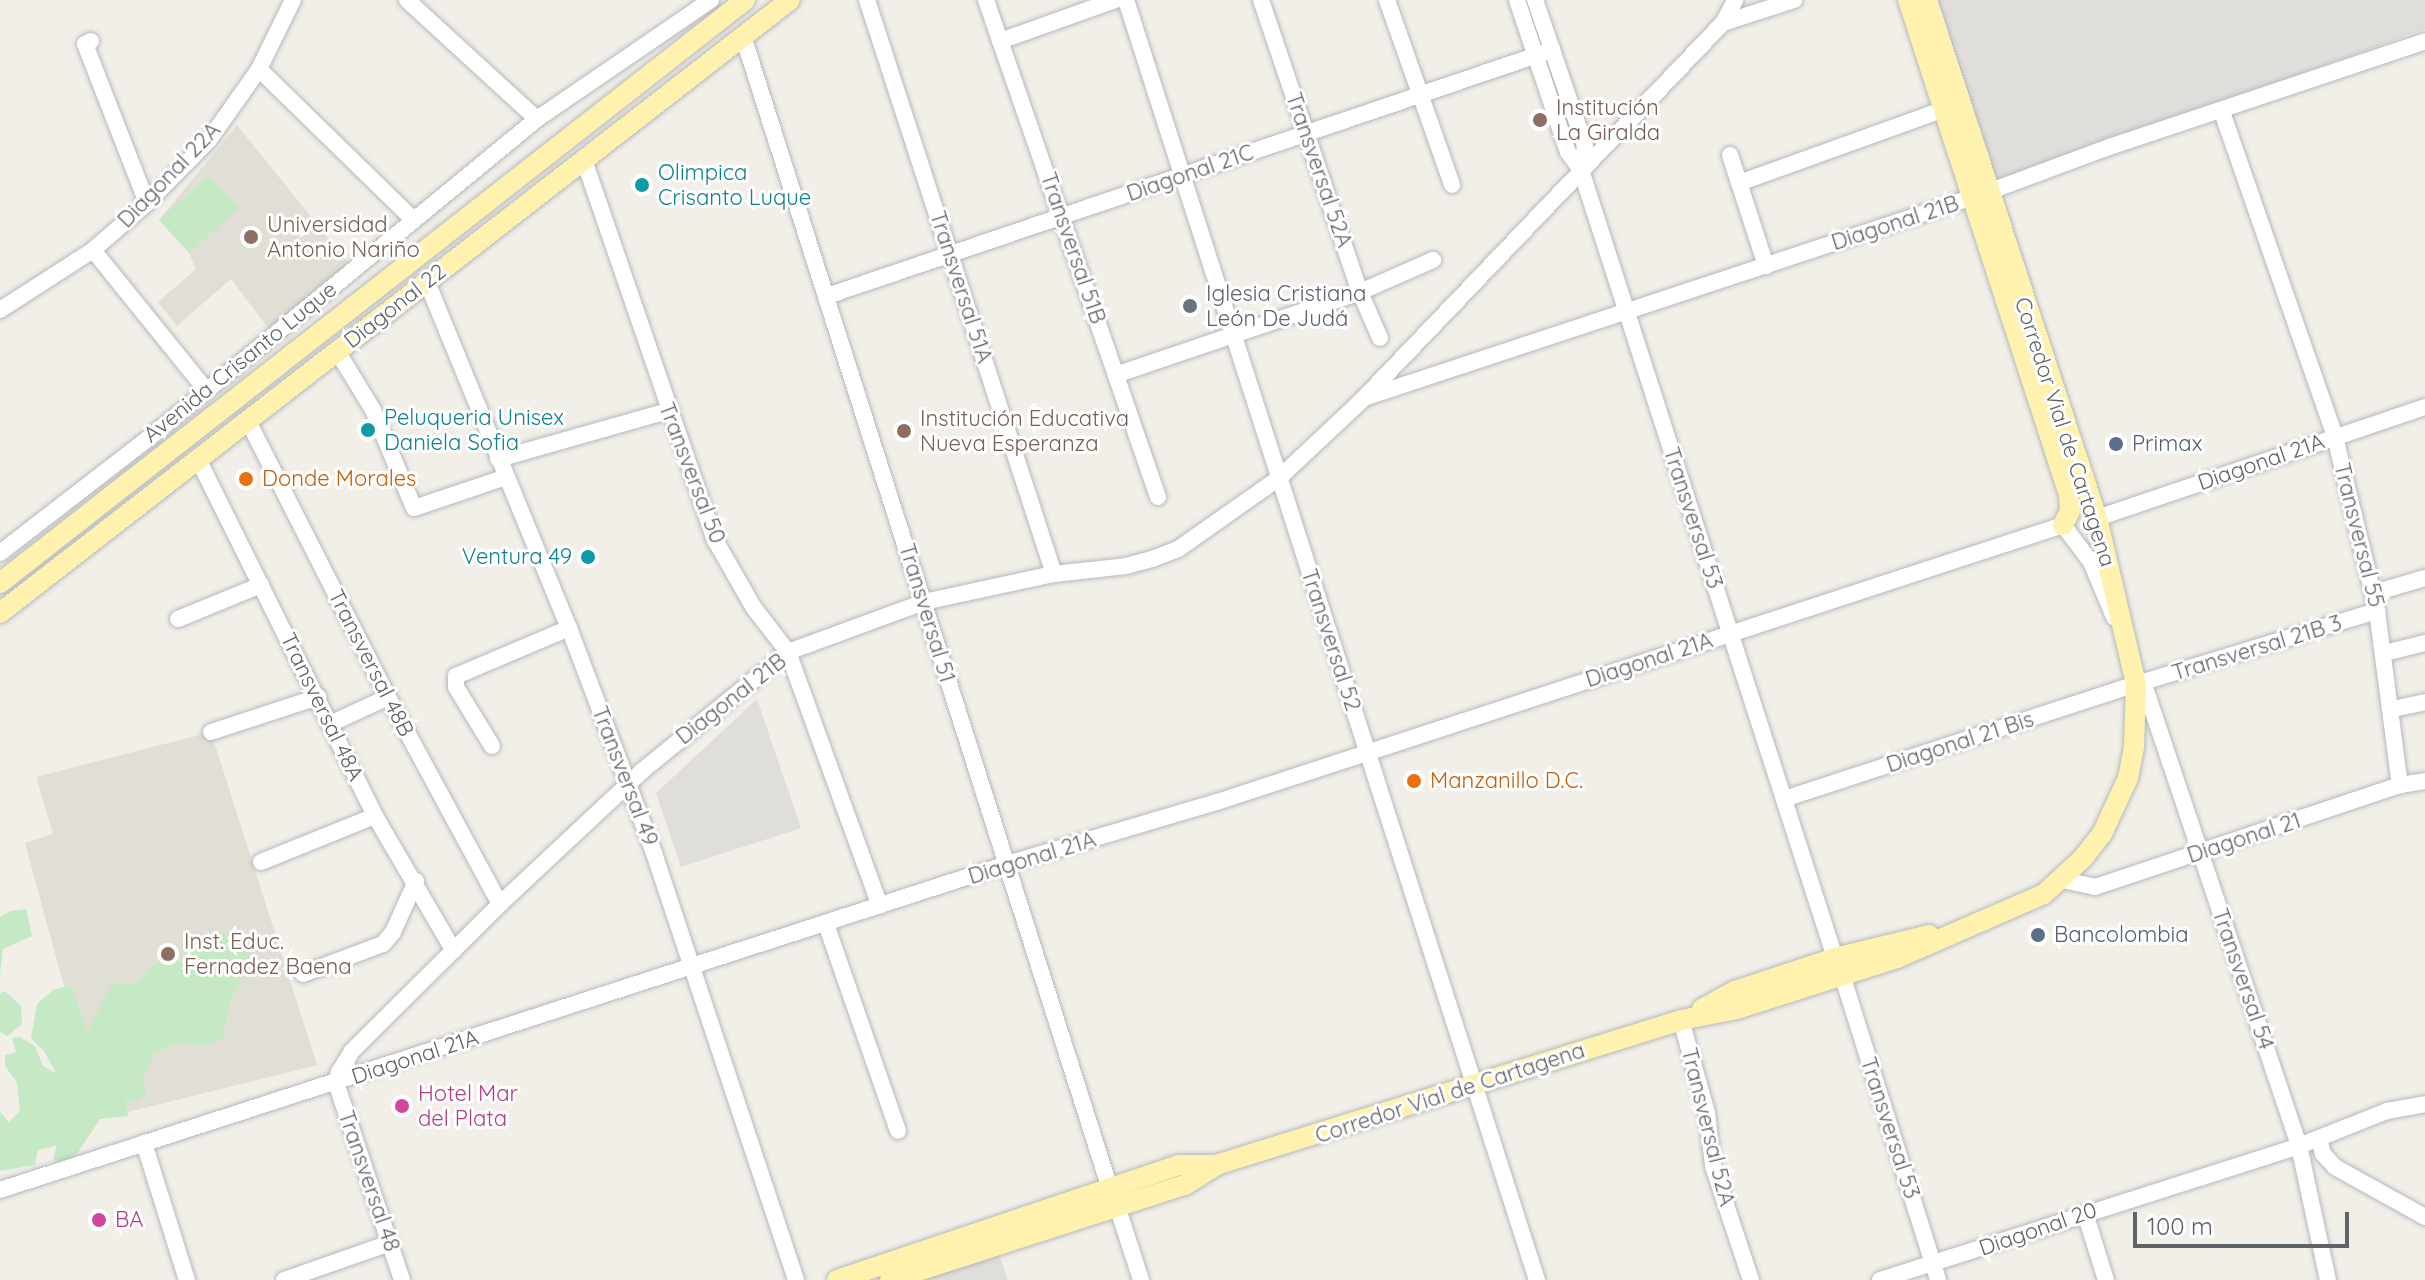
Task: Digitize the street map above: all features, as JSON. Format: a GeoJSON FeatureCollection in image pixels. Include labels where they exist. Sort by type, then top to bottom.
{"type":"FeatureCollection","features":[{"type":"Feature","properties":{"kind":"main road","name":"Diagonal 22"},"geometry":{"type":"LineString","coordinates":[[0,583],[745,0]]}},
{"type":"Feature","properties":{"kind":"main road","name":"Diagonal 22"},"geometry":{"type":"LineString","coordinates":[[0,613],[790,0]]}},
{"type":"Feature","properties":{"kind":"main road","name":"Corredor Vial de Cartagena"},"geometry":{"type":"LineString","coordinates":[[890,1280],[1114,1198],[1178,1165],[1219,1164],[1681,1020],[1735,991],[1838,967],[1895,941],[1956,930],[2032,900],[2063,880],[2102,834],[2117,807],[2134,747],[2140,683],[2129,653],[2097,518],[1980,195],[1944,109],[1908,0]]}},
{"type":"Feature","properties":{"kind":"main road","name":"Corredor Vial de Cartagena"},"geometry":{"type":"LineString","coordinates":[[1927,0],[1980,195],[2069,495],[2070,511],[2063,525]]}},
{"type":"Feature","properties":{"kind":"main road","name":"Corredor Vial de Cartagena"},"geometry":{"type":"LineString","coordinates":[[837,1280],[1114,1198]]}},
{"type":"Feature","properties":{"kind":"street","name":"Diagonal 22A"},"geometry":{"type":"LineString","coordinates":[[0,310],[93,250],[147,203],[209,140],[259,69],[293,0]]}},
{"type":"Feature","properties":{"kind":"street"},"geometry":{"type":"LineString","coordinates":[[407,0],[537,119]]}},
{"type":"Feature","properties":{"kind":"street","name":"Transversal 51A"},"geometry":{"type":"LineString","coordinates":[[867,0],[1054,574]]}},
{"type":"Feature","properties":{"kind":"street","name":"Transversal 51B"},"geometry":{"type":"LineString","coordinates":[[986,0],[1118,374],[1158,497]]}},
{"type":"Feature","properties":{"kind":"street"},"geometry":{"type":"LineString","coordinates":[[1000,41],[1115,0]]}},
{"type":"Feature","properties":{"kind":"street","name":"Transversal 52"},"geometry":{"type":"LineString","coordinates":[[1126,0],[1537,1280]]}},
{"type":"Feature","properties":{"kind":"street","name":"Transversal 52A"},"geometry":{"type":"LineString","coordinates":[[1261,0],[1360,292],[1380,338]]}},
{"type":"Feature","properties":{"kind":"street"},"geometry":{"type":"LineString","coordinates":[[1387,0],[1452,185]]}},
{"type":"Feature","properties":{"kind":"street","name":"Transversal 53"},"geometry":{"type":"LineString","coordinates":[[1517,0],[1568,152],[1581,170],[1936,1272]]}},
{"type":"Feature","properties":{"kind":"street","name":"Transversal 53"},"geometry":{"type":"LineString","coordinates":[[1535,0],[1585,146],[1581,170]]}},
{"type":"Feature","properties":{"kind":"street"},"geometry":{"type":"LineString","coordinates":[[1279,478],[1363,399],[1723,23],[1735,0]]}},
{"type":"Feature","properties":{"kind":"street"},"geometry":{"type":"LineString","coordinates":[[1723,23],[1794,0]]}},
{"type":"Feature","properties":{"kind":"street","name":"Avenida Crisanto Luque"},"geometry":{"type":"LineString","coordinates":[[0,553],[206,390],[537,119],[702,2]]}},
{"type":"Feature","properties":{"kind":"street","name":"Transversal 51"},"geometry":{"type":"LineString","coordinates":[[743,36],[924,602],[1004,865],[1141,1280]]}},
{"type":"Feature","properties":{"kind":"street"},"geometry":{"type":"LineString","coordinates":[[91,41],[85,44],[147,203]]}},
{"type":"Feature","properties":{"kind":"street","name":"Diagonal 21B"},"geometry":{"type":"LineString","coordinates":[[1363,399],[1980,195],[2109,147],[2222,112],[2425,41]]}},
{"type":"Feature","properties":{"kind":"street","name":"Diagonal 21C"},"geometry":{"type":"LineString","coordinates":[[827,296],[1552,50]]}},
{"type":"Feature","properties":{"kind":"street"},"geometry":{"type":"LineString","coordinates":[[259,69],[414,220]]}},
{"type":"Feature","properties":{"kind":"street"},"geometry":{"type":"LineString","coordinates":[[1739,183],[1944,109]]}},
{"type":"Feature","properties":{"kind":"street","name":"Transversal 55"},"geometry":{"type":"LineString","coordinates":[[2222,112],[2335,437],[2374,593],[2393,709],[2400,785]]}},
{"type":"Feature","properties":{"kind":"street"},"geometry":{"type":"LineString","coordinates":[[1730,155],[1766,266]]}},
{"type":"Feature","properties":{"kind":"street","name":"Transversal 50"},"geometry":{"type":"LineString","coordinates":[[584,160],[715,540],[754,608],[788,652],[880,906]]}},
{"type":"Feature","properties":{"kind":"street"},"geometry":{"type":"LineString","coordinates":[[93,250],[206,390]]}},
{"type":"Feature","properties":{"kind":"street"},"geometry":{"type":"LineString","coordinates":[[1118,374],[1360,292],[1433,260]]}},
{"type":"Feature","properties":{"kind":"street","name":"Transversal 49"},"geometry":{"type":"LineString","coordinates":[[427,282],[569,628],[628,783],[693,967],[796,1280]]}},
{"type":"Feature","properties":{"kind":"street"},"geometry":{"type":"LineString","coordinates":[[337,351],[373,410],[414,508],[506,477]]}},
{"type":"Feature","properties":{"kind":"street","name":"Diagonal 21A"},"geometry":{"type":"LineString","coordinates":[[2097,518],[2425,407]]}},
{"type":"Feature","properties":{"kind":"street"},"geometry":{"type":"LineString","coordinates":[[498,459],[668,411]]}},
{"type":"Feature","properties":{"kind":"street","name":"Transversal 48B"},"geometry":{"type":"LineString","coordinates":[[248,421],[388,697],[500,904]]}},
{"type":"Feature","properties":{"kind":"street","name":"Transversal 48A"},"geometry":{"type":"LineString","coordinates":[[198,459],[332,723],[375,816],[416,881],[454,951]]}},
{"type":"Feature","properties":{"kind":"street","name":"Diagonal 21B"},"geometry":{"type":"LineString","coordinates":[[336,1083],[352,1051],[500,904],[628,783],[788,652],[924,602],[1054,574],[1126,566],[1178,549],[1279,478]]}},
{"type":"Feature","properties":{"kind":"street"},"geometry":{"type":"LineString","coordinates":[[2063,525],[2091,562],[2129,653]]}},
{"type":"Feature","properties":{"kind":"street","name":"Diagonal 21A"},"geometry":{"type":"LineString","coordinates":[[0,1190],[1004,865],[1368,753],[2063,525]]}},
{"type":"Feature","properties":{"kind":"street"},"geometry":{"type":"LineString","coordinates":[[2374,593],[2425,578]]}},
{"type":"Feature","properties":{"kind":"street"},"geometry":{"type":"LineString","coordinates":[[178,619],[261,585]]}},
{"type":"Feature","properties":{"kind":"street","name":"Transversal 21B 3"},"geometry":{"type":"LineString","coordinates":[[2140,683],[2377,611]]}},
{"type":"Feature","properties":{"kind":"street"},"geometry":{"type":"LineString","coordinates":[[492,746],[456,687],[456,676],[569,628]]}},
{"type":"Feature","properties":{"kind":"street"},"geometry":{"type":"LineString","coordinates":[[2385,653],[2425,643]]}},
{"type":"Feature","properties":{"kind":"street","name":"Diagonal 21 Bis"},"geometry":{"type":"LineString","coordinates":[[1784,799],[2140,683]]}},
{"type":"Feature","properties":{"kind":"street","name":"Transversal 54"},"geometry":{"type":"LineString","coordinates":[[2140,683],[2299,1146],[2328,1280]]}},
{"type":"Feature","properties":{"kind":"street"},"geometry":{"type":"LineString","coordinates":[[211,732],[318,697]]}},
{"type":"Feature","properties":{"kind":"street"},"geometry":{"type":"LineString","coordinates":[[332,723],[388,697]]}},
{"type":"Feature","properties":{"kind":"street"},"geometry":{"type":"LineString","coordinates":[[2393,709],[2425,702]]}},
{"type":"Feature","properties":{"kind":"street","name":"Diagonal 21"},"geometry":{"type":"LineString","coordinates":[[2063,880],[2095,887],[2400,785],[2425,781]]}},
{"type":"Feature","properties":{"kind":"street"},"geometry":{"type":"LineString","coordinates":[[261,862],[375,816]]}},
{"type":"Feature","properties":{"kind":"street"},"geometry":{"type":"LineString","coordinates":[[303,974],[383,944],[393,932],[416,881]]}},
{"type":"Feature","properties":{"kind":"street"},"geometry":{"type":"LineString","coordinates":[[826,924],[898,1131]]}},
{"type":"Feature","properties":{"kind":"street","name":"Transversal 52A"},"geometry":{"type":"LineString","coordinates":[[1681,1020],[1707,1113],[1713,1166],[1751,1280]]}},
{"type":"Feature","properties":{"kind":"street","name":"Transversal 48"},"geometry":{"type":"LineString","coordinates":[[336,1083],[402,1280]]}},
{"type":"Feature","properties":{"kind":"street","name":"Diagonal 20"},"geometry":{"type":"LineString","coordinates":[[1880,1280],[1936,1272],[2085,1213],[2299,1146],[2387,1111],[2425,1104]]}},
{"type":"Feature","properties":{"kind":"street"},"geometry":{"type":"LineString","coordinates":[[2319,1138],[2323,1154],[2335,1167],[2425,1217]]}},
{"type":"Feature","properties":{"kind":"street"},"geometry":{"type":"LineString","coordinates":[[144,1143],[187,1280]]}},
{"type":"Feature","properties":{"kind":"street"},"geometry":{"type":"LineString","coordinates":[[2085,1213],[2106,1280]]}},
{"type":"Feature","properties":{"kind":"street"},"geometry":{"type":"LineString","coordinates":[[284,1280],[390,1243]]}},
{"type":"Feature","properties":{"kind":"shaded area"},"geometry":{"type":"Polygon","coordinates":[[[1938,0],[2425,0],[2425,29],[1997,183],[1938,0]]]}},
{"type":"Feature","properties":{"kind":"shaded area","name":"Universidad Antonio Nariño"},"geometry":{"type":"Polygon","coordinates":[[[237,125],[354,270],[272,333],[231,279],[177,326],[158,302],[196,269],[189,253],[159,220],[237,125]]]}},
{"type":"Feature","properties":{"kind":"shaded area"},"geometry":{"type":"Polygon","coordinates":[[[757,699],[801,828],[681,867],[656,793],[757,699]]]}},
{"type":"Feature","properties":{"kind":"shaded area","name":"Inst. Educ. Fernadez Baena"},"geometry":{"type":"Polygon","coordinates":[[[211,732],[317,1065],[100,1119],[25,843],[53,834],[36,777],[211,732]]]}},
{"type":"Feature","properties":{"kind":"shaded area"},"geometry":{"type":"Polygon","coordinates":[[[998,1252],[1008,1280],[916,1280],[998,1252]]]}},
{"type":"Feature","properties":{"kind":"green space"},"geometry":{"type":"Polygon","coordinates":[[[209,175],[239,208],[189,253],[159,220],[209,175]]]}},
{"type":"Feature","properties":{"kind":"green space"},"geometry":{"type":"Polygon","coordinates":[[[26,909],[32,936],[3,949],[0,974],[0,917],[10,911],[26,909]]]}},
{"type":"Feature","properties":{"kind":"green space"},"geometry":{"type":"Polygon","coordinates":[[[217,933],[243,935],[249,952],[249,966],[231,999],[223,1037],[206,1046],[178,1042],[154,1054],[143,1078],[146,1094],[133,1103],[125,1098],[128,1116],[100,1119],[73,1160],[62,1165],[53,1159],[57,1145],[38,1150],[35,1165],[0,1171],[0,1112],[9,1122],[20,1111],[17,1082],[5,1066],[5,1055],[16,1052],[12,1038],[20,1037],[35,1046],[43,1066],[56,1073],[44,1051],[31,1038],[37,1004],[53,990],[71,985],[88,1032],[112,983],[136,984],[151,966],[173,956],[186,966],[181,942],[217,933]]]}},
{"type":"Feature","properties":{"kind":"green space"},"geometry":{"type":"Polygon","coordinates":[[[5,991],[21,1006],[22,1024],[7,1036],[0,1032],[0,993],[5,991]]]}},
{"type":"Feature","properties":{"kind":"place","name":"Institución La Giralda"},"geometry":{"type":"Point","coordinates":[1540,120]}},
{"type":"Feature","properties":{"kind":"place","name":"Olimpica Crisanto Luque"},"geometry":{"type":"Point","coordinates":[642,185]}},
{"type":"Feature","properties":{"kind":"place","name":"Universidad Antonio Nariño"},"geometry":{"type":"Point","coordinates":[251,237]}},
{"type":"Feature","properties":{"kind":"place","name":"Iglesia Cristiana León De Judá"},"geometry":{"type":"Point","coordinates":[1190,306]}},
{"type":"Feature","properties":{"kind":"place","name":"Peluqueria Unisex Daniela Sofia"},"geometry":{"type":"Point","coordinates":[368,430]}},
{"type":"Feature","properties":{"kind":"place","name":"Institución Educativa Nueva Esperanza"},"geometry":{"type":"Point","coordinates":[904,431]}},
{"type":"Feature","properties":{"kind":"place","name":"Primax"},"geometry":{"type":"Point","coordinates":[2116,444]}},
{"type":"Feature","properties":{"kind":"place","name":"Donde Morales"},"geometry":{"type":"Point","coordinates":[246,479]}},
{"type":"Feature","properties":{"kind":"place","name":"Ventura 49"},"geometry":{"type":"Point","coordinates":[588,557]}},
{"type":"Feature","properties":{"kind":"place","name":"Manzanillo D.C."},"geometry":{"type":"Point","coordinates":[1414,781]}},
{"type":"Feature","properties":{"kind":"place","name":"Bancolombia"},"geometry":{"type":"Point","coordinates":[2038,935]}},
{"type":"Feature","properties":{"kind":"place","name":"Inst. Educ. Fernadez Baena"},"geometry":{"type":"Point","coordinates":[168,954]}},
{"type":"Feature","properties":{"kind":"place","name":"Hotel Mar del Plata"},"geometry":{"type":"Point","coordinates":[402,1106]}},
{"type":"Feature","properties":{"kind":"place","name":"BA"},"geometry":{"type":"Point","coordinates":[99,1220]}}]}
